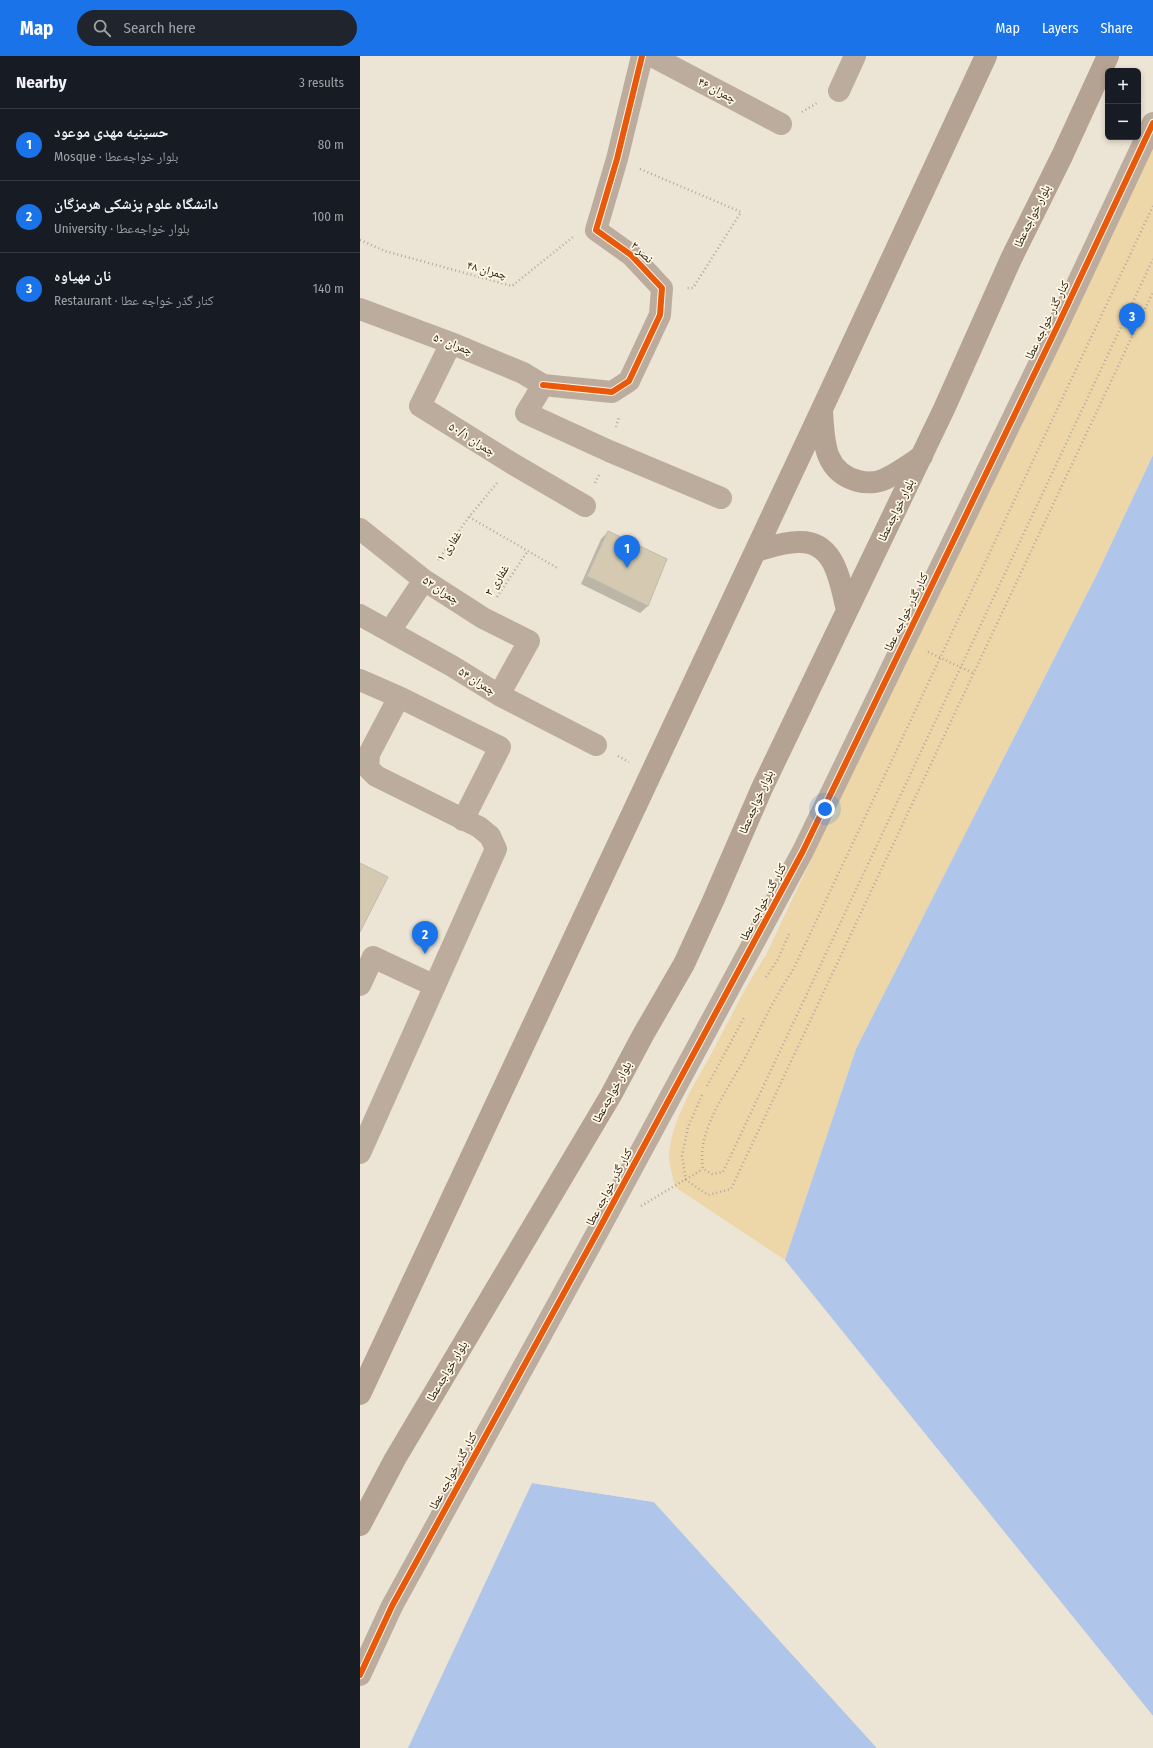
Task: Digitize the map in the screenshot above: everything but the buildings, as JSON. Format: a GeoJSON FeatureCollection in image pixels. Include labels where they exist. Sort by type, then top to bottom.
{"type":"FeatureCollection","features":[{"type":"Feature","properties":{"kind":"main road"},"geometry":{"type":"LineString","coordinates":[[360,1394],[822,410],[986,56]]}},
{"type":"Feature","properties":{"kind":"main road","name":"بلوار خواجه‌عطا"},"geometry":{"type":"LineString","coordinates":[[360,1525],[395,1459],[611,1095],[643,1035],[684,964],[714,901],[762,788],[922,456],[1011,259],[1062,156],[1108,56]]}},
{"type":"Feature","properties":{"kind":"main road"},"geometry":{"type":"LineString","coordinates":[[822,410],[824,442],[829,458],[832,464],[850,479],[862,482],[884,480],[922,456]]}},
{"type":"Feature","properties":{"kind":"main road"},"geometry":{"type":"LineString","coordinates":[[756,551],[800,541],[820,548],[831,557],[848,610]]}},
{"type":"Feature","properties":{"kind":"street"},"geometry":{"type":"LineString","coordinates":[[596,230],[617,159],[642,56]]}},
{"type":"Feature","properties":{"kind":"street","name":"چمران ۴۶"},"geometry":{"type":"LineString","coordinates":[[652,56],[781,124]]}},
{"type":"Feature","properties":{"kind":"street"},"geometry":{"type":"LineString","coordinates":[[839,91],[855,56]]}},
{"type":"Feature","properties":{"kind":"street","name":"کنار گذر خواجه عطا"},"geometry":{"type":"LineString","coordinates":[[360,1675],[392,1606],[803,851],[1058,325],[1153,123]]}},
{"type":"Feature","properties":{"kind":"street","name":"نصر ۲"},"geometry":{"type":"LineString","coordinates":[[596,230],[631,254],[662,288]]}},
{"type":"Feature","properties":{"kind":"street"},"geometry":{"type":"LineString","coordinates":[[662,288],[660,315],[629,381],[612,392],[543,385],[526,413],[609,451],[721,498]]}},
{"type":"Feature","properties":{"kind":"street","name":"چمران ۵۰"},"geometry":{"type":"LineString","coordinates":[[360,309],[451,343],[523,373],[543,385]]}},
{"type":"Feature","properties":{"kind":"street","name":"چمران ۵۰/۱"},"geometry":{"type":"LineString","coordinates":[[451,343],[420,406],[513,464],[585,506]]}},
{"type":"Feature","properties":{"kind":"street","name":"چمران ۵۲"},"geometry":{"type":"LineString","coordinates":[[360,529],[424,580],[483,618],[529,641],[499,695]]}},
{"type":"Feature","properties":{"kind":"street"},"geometry":{"type":"LineString","coordinates":[[390,631],[424,580]]}},
{"type":"Feature","properties":{"kind":"street","name":"چمران ۵۴"},"geometry":{"type":"LineString","coordinates":[[360,615],[452,666],[499,695],[596,745]]}},
{"type":"Feature","properties":{"kind":"street"},"geometry":{"type":"LineString","coordinates":[[360,680],[399,697],[500,747],[463,820]]}},
{"type":"Feature","properties":{"kind":"street"},"geometry":{"type":"LineString","coordinates":[[360,1153],[496,849],[490,836],[479,828],[376,776],[368,768],[370,754],[399,697]]}},
{"type":"Feature","properties":{"kind":"street"},"geometry":{"type":"LineString","coordinates":[[360,985],[373,957],[435,986]]}},
{"type":"Feature","properties":{"kind":"path"},"geometry":{"type":"LineString","coordinates":[[781,124],[839,91]]}},
{"type":"Feature","properties":{"kind":"path"},"geometry":{"type":"LineString","coordinates":[[617,159],[742,212],[693,288],[662,288]]}},
{"type":"Feature","properties":{"kind":"path"},"geometry":{"type":"LineString","coordinates":[[703,1169],[701,1156],[706,1133],[719,1102],[745,1058],[778,992],[793,970],[1153,206]]}},
{"type":"Feature","properties":{"kind":"path"},"geometry":{"type":"LineString","coordinates":[[703,1169],[712,1174],[723,1172],[1153,259]]}},
{"type":"Feature","properties":{"kind":"path"},"geometry":{"type":"LineString","coordinates":[[731,1189],[1153,292]]}},
{"type":"Feature","properties":{"kind":"path"},"geometry":{"type":"LineString","coordinates":[[469,517],[527,552],[559,569]]}},
{"type":"Feature","properties":{"kind":"path"},"geometry":{"type":"LineString","coordinates":[[904,641],[973,673]]}},
{"type":"Feature","properties":{"kind":"path"},"geometry":{"type":"LineString","coordinates":[[596,745],[651,773]]}},
{"type":"Feature","properties":{"kind":"path"},"geometry":{"type":"LineString","coordinates":[[638,1208],[703,1169]]}},
{"type":"Feature","properties":{"kind":"shaded area"},"geometry":{"type":"Polygon","coordinates":[[[1153,125],[1153,455],[1098,572],[856,1049],[785,1260],[675,1187],[669,1154],[671,1139],[681,1111],[695,1083],[746,987],[766,955],[1125,193],[1153,125]]]}},
{"type":"Feature","properties":{"kind":"water"},"geometry":{"type":"Polygon","coordinates":[[[1153,455],[1153,1716],[785,1260],[856,1049],[1098,572],[1153,455]]]}},
{"type":"Feature","properties":{"kind":"water"},"geometry":{"type":"Polygon","coordinates":[[[532,1483],[654,1502],[877,1748],[408,1748],[532,1483]]]}},
{"type":"Feature","properties":{"kind":"pier"},"geometry":{"type":"Polygon","coordinates":[[[783,1259],[1153,1716],[1153,1718],[783,1261],[783,1259]]]}},
{"type":"Feature","properties":{"kind":"pier"},"geometry":{"type":"Polygon","coordinates":[[[533,1481],[655,1500],[879,1748],[877,1748],[654,1502],[532,1483],[533,1481]]]}},
{"type":"Feature","properties":{"kind":"cycle path"},"geometry":{"type":"LineString","coordinates":[[543,385],[612,392],[629,381],[660,315],[662,288],[631,255],[596,230],[617,159],[642,56]]}},
{"type":"Feature","properties":{"kind":"cycle path"},"geometry":{"type":"LineString","coordinates":[[360,1675],[392,1606],[598,1231],[803,851],[1058,325],[1153,123]]}},
{"type":"Feature","properties":{"kind":"place","name":"نان مهیاوه"},"geometry":{"type":"Point","coordinates":[1132,336]}},
{"type":"Feature","properties":{"kind":"place","name":"حسینیه مهدی موعود"},"geometry":{"type":"Point","coordinates":[627,568]}},
{"type":"Feature","properties":{"kind":"place","name":"دانشگاه علوم پزشکی هرمزگان"},"geometry":{"type":"Point","coordinates":[425,954]}}]}
